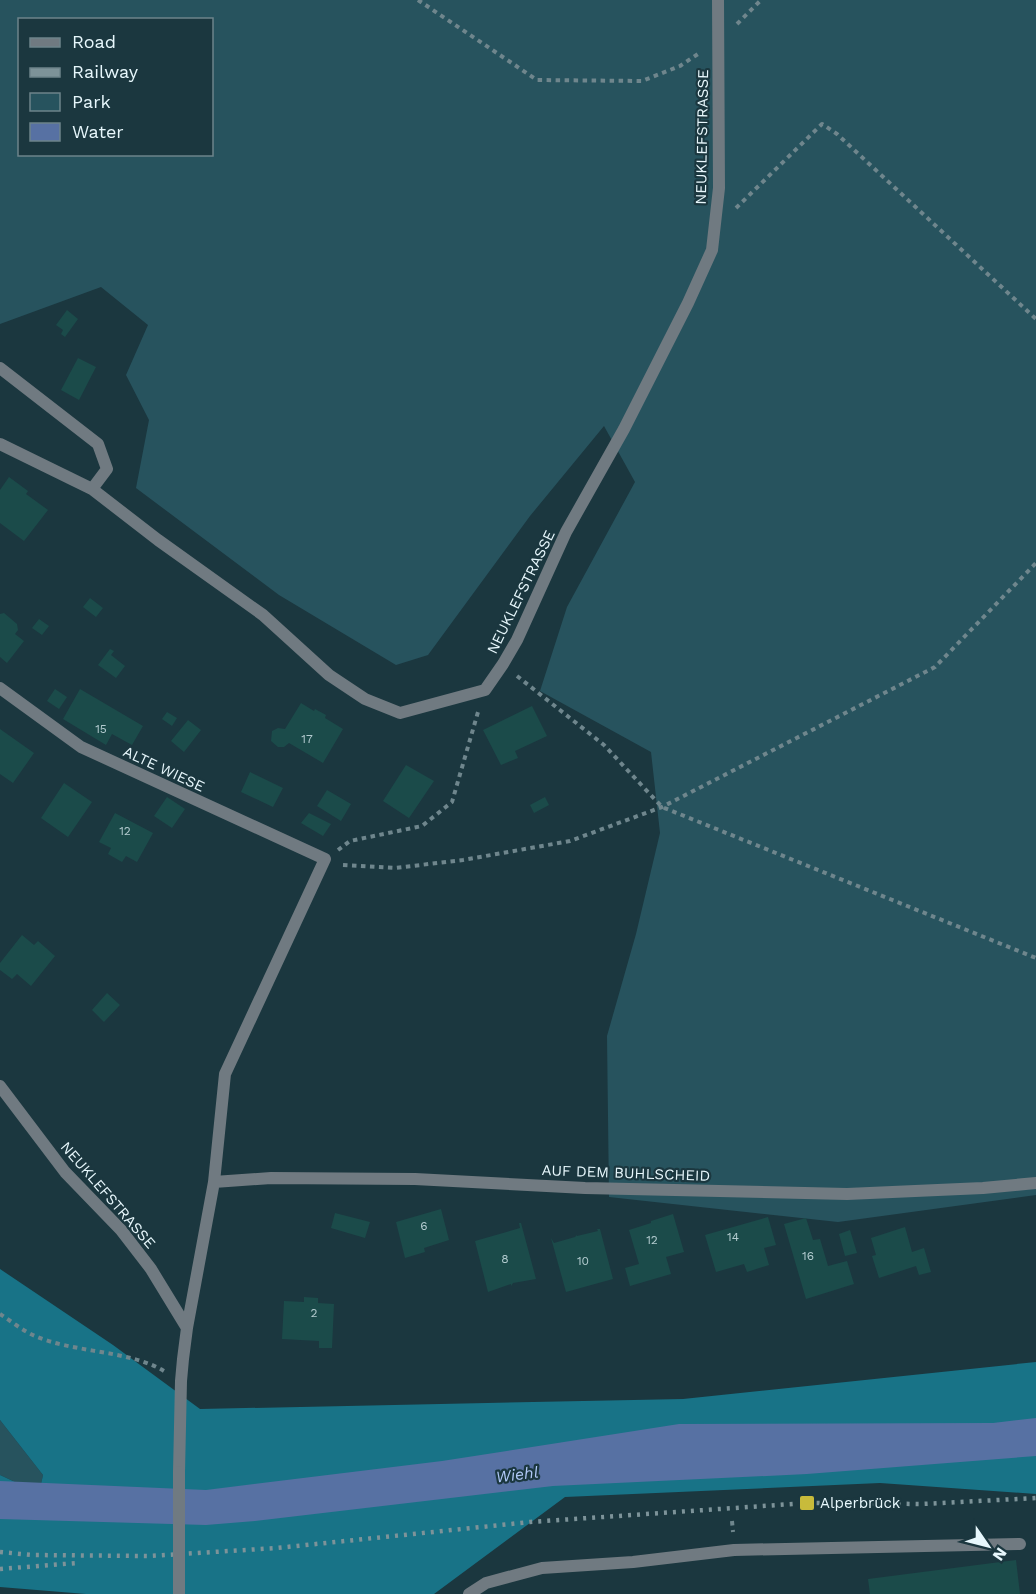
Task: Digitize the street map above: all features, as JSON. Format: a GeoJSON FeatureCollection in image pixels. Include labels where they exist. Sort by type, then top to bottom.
{"type":"FeatureCollection","features":[{"type":"Feature","properties":{"kind":"street","name":"NEUKLEFSTRASSE"},"geometry":{"type":"LineString","coordinates":[[485,690],[517,640],[566,532],[624,429],[688,303],[712,250],[718,188],[718,0]]}},
{"type":"Feature","properties":{"kind":"street"},"geometry":{"type":"LineString","coordinates":[[0,368],[98,444],[107,469],[92,489]]}},
{"type":"Feature","properties":{"kind":"street"},"geometry":{"type":"LineString","coordinates":[[0,444],[92,489],[158,540],[263,615],[329,675],[365,699],[400,713],[485,690]]}},
{"type":"Feature","properties":{"kind":"street","name":"ALTE WIESE"},"geometry":{"type":"LineString","coordinates":[[0,688],[81,747],[325,859]]}},
{"type":"Feature","properties":{"kind":"street"},"geometry":{"type":"LineString","coordinates":[[179,1594],[180,1381],[187,1328],[214,1182],[225,1074],[325,859]]}},
{"type":"Feature","properties":{"kind":"street","name":"NEUKLEFSTRASSE"},"geometry":{"type":"LineString","coordinates":[[0,1086],[65,1172],[121,1230],[151,1269],[187,1328]]}},
{"type":"Feature","properties":{"kind":"street","name":"AUF DEM BUHLSCHEID"},"geometry":{"type":"LineString","coordinates":[[214,1182],[271,1178],[415,1179],[585,1188],[848,1194],[983,1188],[1036,1183]]}},
{"type":"Feature","properties":{"kind":"street"},"geometry":{"type":"LineString","coordinates":[[469,1594],[486,1583],[542,1568],[633,1562],[734,1550],[1020,1544]]}},
{"type":"Feature","properties":{"kind":"path"},"geometry":{"type":"LineString","coordinates":[[418,0],[537,80],[642,81],[680,66],[717,41],[748,15],[761,0]]}},
{"type":"Feature","properties":{"kind":"path"},"geometry":{"type":"LineString","coordinates":[[714,230],[822,124],[837,134],[1036,319]]}},
{"type":"Feature","properties":{"kind":"path"},"geometry":{"type":"LineString","coordinates":[[325,859],[347,867],[395,868],[462,860],[570,841],[662,807],[935,667],[1036,563]]}},
{"type":"Feature","properties":{"kind":"path"},"geometry":{"type":"LineString","coordinates":[[503,664],[604,745],[662,807],[1036,958]]}},
{"type":"Feature","properties":{"kind":"path"},"geometry":{"type":"LineString","coordinates":[[325,859],[350,841],[422,826],[452,802],[485,690]]}},
{"type":"Feature","properties":{"kind":"path"},"geometry":{"type":"LineString","coordinates":[[0,1314],[36,1336],[90,1351],[152,1364],[180,1381]]}},
{"type":"Feature","properties":{"kind":"green space"},"geometry":{"type":"Polygon","coordinates":[[[0,0],[1036,0],[1036,1195],[838,1222],[609,1197],[607,1036],[636,934],[660,833],[651,752],[540,691],[567,607],[635,482],[604,426],[530,516],[428,655],[396,665],[279,595],[136,488],[149,420],[126,375],[148,325],[101,287],[0,324],[0,0]]]}},
{"type":"Feature","properties":{"kind":"green space"},"geometry":{"type":"Polygon","coordinates":[[[0,1420],[43,1475],[39,1493],[0,1475],[0,1420]]]}},
{"type":"Feature","properties":{"kind":"shaded area"},"geometry":{"type":"Polygon","coordinates":[[[0,1269],[113,1345],[200,1409],[683,1399],[1036,1362],[1036,1494],[880,1483],[565,1497],[434,1594],[86,1594],[0,1587],[0,1475],[39,1493],[43,1475],[0,1420],[0,1269]]]}},
{"type":"Feature","properties":{"kind":"water","name":"Wiehl"},"geometry":{"type":"Polygon","coordinates":[[[1036,1418],[1036,1456],[807,1474],[553,1486],[206,1525],[0,1519],[0,1481],[206,1490],[442,1461],[679,1424],[993,1423],[1036,1418]]]}},
{"type":"Feature","properties":{"kind":"building"},"geometry":{"type":"Polygon","coordinates":[[[67,310],[78,319],[65,337],[61,334],[63,330],[56,325],[67,310]]]}},
{"type":"Feature","properties":{"kind":"building"},"geometry":{"type":"Polygon","coordinates":[[[78,358],[96,367],[79,400],[61,390],[78,358]]]}},
{"type":"Feature","properties":{"kind":"building"},"geometry":{"type":"Polygon","coordinates":[[[9,477],[28,491],[26,494],[48,510],[24,541],[0,523],[0,490],[9,477]]]}},
{"type":"Feature","properties":{"kind":"building"},"geometry":{"type":"Polygon","coordinates":[[[90,598],[103,608],[96,617],[83,607],[90,598]]]}},
{"type":"Feature","properties":{"kind":"building"},"geometry":{"type":"Polygon","coordinates":[[[4,613],[17,624],[18,630],[15,634],[24,641],[7,663],[0,657],[0,614],[4,613]]]}},
{"type":"Feature","properties":{"kind":"building"},"geometry":{"type":"Polygon","coordinates":[[[39,619],[49,626],[42,635],[32,628],[39,619]]]}},
{"type":"Feature","properties":{"kind":"building"},"geometry":{"type":"Polygon","coordinates":[[[110,649],[114,651],[111,655],[125,666],[116,678],[98,665],[110,649]]]}},
{"type":"Feature","properties":{"kind":"building"},"geometry":{"type":"Polygon","coordinates":[[[55,689],[67,697],[59,709],[47,701],[55,689]]]}},
{"type":"Feature","properties":{"kind":"building"},"geometry":{"type":"Polygon","coordinates":[[[80,689],[143,726],[132,745],[112,734],[106,745],[63,719],[80,689]]]}},
{"type":"Feature","properties":{"kind":"building"},"geometry":{"type":"Polygon","coordinates":[[[301,703],[326,715],[325,718],[343,729],[323,763],[289,743],[284,747],[278,747],[271,741],[272,731],[278,728],[285,729],[301,703]]]}},
{"type":"Feature","properties":{"kind":"building"},"geometry":{"type":"Polygon","coordinates":[[[532,706],[547,736],[515,751],[518,758],[501,765],[483,730],[532,706]]]}},
{"type":"Feature","properties":{"kind":"building"},"geometry":{"type":"Polygon","coordinates":[[[167,712],[177,718],[172,726],[162,719],[167,712]]]}},
{"type":"Feature","properties":{"kind":"building"},"geometry":{"type":"Polygon","coordinates":[[[188,720],[201,730],[184,752],[171,741],[188,720]]]}},
{"type":"Feature","properties":{"kind":"building"},"geometry":{"type":"Polygon","coordinates":[[[0,729],[34,753],[13,783],[0,774],[0,729]]]}},
{"type":"Feature","properties":{"kind":"building"},"geometry":{"type":"Polygon","coordinates":[[[406,765],[434,781],[409,818],[383,801],[406,765]]]}},
{"type":"Feature","properties":{"kind":"building"},"geometry":{"type":"Polygon","coordinates":[[[250,772],[283,788],[273,807],[241,792],[250,772]]]}},
{"type":"Feature","properties":{"kind":"building"},"geometry":{"type":"Polygon","coordinates":[[[64,783],[92,802],[68,837],[41,818],[64,783]]]}},
{"type":"Feature","properties":{"kind":"building"},"geometry":{"type":"Polygon","coordinates":[[[327,790],[351,804],[341,821],[317,806],[327,790]]]}},
{"type":"Feature","properties":{"kind":"building"},"geometry":{"type":"Polygon","coordinates":[[[167,797],[185,809],[172,828],[154,816],[167,797]]]}},
{"type":"Feature","properties":{"kind":"building"},"geometry":{"type":"Polygon","coordinates":[[[545,797],[549,805],[534,813],[530,805],[545,797]]]}},
{"type":"Feature","properties":{"kind":"building"},"geometry":{"type":"Polygon","coordinates":[[[115,813],[153,833],[137,862],[126,856],[122,862],[108,854],[111,848],[99,842],[115,813]]]}},
{"type":"Feature","properties":{"kind":"building"},"geometry":{"type":"Polygon","coordinates":[[[309,813],[331,824],[323,836],[301,823],[309,813]]]}},
{"type":"Feature","properties":{"kind":"building"},"geometry":{"type":"Polygon","coordinates":[[[22,935],[34,945],[38,941],[55,956],[31,986],[17,974],[12,979],[0,970],[0,963],[22,935]]]}},
{"type":"Feature","properties":{"kind":"building"},"geometry":{"type":"Polygon","coordinates":[[[107,993],[120,1005],[104,1022],[92,1010],[107,993]]]}},
{"type":"Feature","properties":{"kind":"building"},"geometry":{"type":"Polygon","coordinates":[[[441,1209],[449,1240],[424,1248],[425,1252],[405,1258],[396,1222],[441,1209]]]}},
{"type":"Feature","properties":{"kind":"building"},"geometry":{"type":"Polygon","coordinates":[[[335,1213],[370,1222],[365,1238],[331,1228],[335,1213]]]}},
{"type":"Feature","properties":{"kind":"building"},"geometry":{"type":"Polygon","coordinates":[[[673,1214],[684,1252],[666,1257],[671,1274],[630,1286],[625,1268],[639,1264],[629,1230],[673,1214]]]}},
{"type":"Feature","properties":{"kind":"building"},"geometry":{"type":"Polygon","coordinates":[[[768,1217],[776,1245],[764,1248],[769,1265],[747,1272],[744,1264],[716,1272],[705,1235],[768,1217]]]}},
{"type":"Feature","properties":{"kind":"building"},"geometry":{"type":"Polygon","coordinates":[[[806,1218],[813,1240],[820,1239],[828,1266],[847,1261],[854,1284],[806,1299],[784,1224],[806,1218]]]}},
{"type":"Feature","properties":{"kind":"building"},"geometry":{"type":"Polygon","coordinates":[[[519,1223],[521,1223],[536,1279],[513,1283],[511,1286],[511,1284],[488,1292],[475,1241],[520,1228],[519,1223]]]}},
{"type":"Feature","properties":{"kind":"building"},"geometry":{"type":"Polygon","coordinates":[[[905,1227],[912,1252],[924,1248],[931,1272],[919,1275],[916,1266],[879,1278],[872,1256],[876,1255],[871,1238],[905,1227]]]}},
{"type":"Feature","properties":{"kind":"building"},"geometry":{"type":"Polygon","coordinates":[[[597,1229],[600,1229],[613,1279],[566,1292],[551,1238],[554,1243],[598,1231],[597,1229]]]}},
{"type":"Feature","properties":{"kind":"building"},"geometry":{"type":"Polygon","coordinates":[[[850,1230],[857,1253],[845,1256],[839,1234],[850,1230]]]}},
{"type":"Feature","properties":{"kind":"building"},"geometry":{"type":"Polygon","coordinates":[[[304,1297],[318,1298],[318,1303],[334,1304],[332,1348],[319,1348],[319,1341],[282,1339],[284,1301],[304,1302],[304,1297]]]}},
{"type":"Feature","properties":{"kind":"building"},"geometry":{"type":"Polygon","coordinates":[[[1016,1560],[1020,1594],[870,1594],[868,1579],[1016,1560]]]}},
{"type":"Feature","properties":{"kind":"railway"},"geometry":{"type":"LineString","coordinates":[[0,1552],[32,1555],[149,1556],[277,1548],[530,1522],[807,1503],[922,1504],[1036,1498]]}},
{"type":"Feature","properties":{"kind":"railway"},"geometry":{"type":"LineString","coordinates":[[0,1569],[77,1563]]}},
{"type":"Feature","properties":{"kind":"place","name":"Alperbrück"},"geometry":{"type":"Point","coordinates":[807,1503]}}]}
